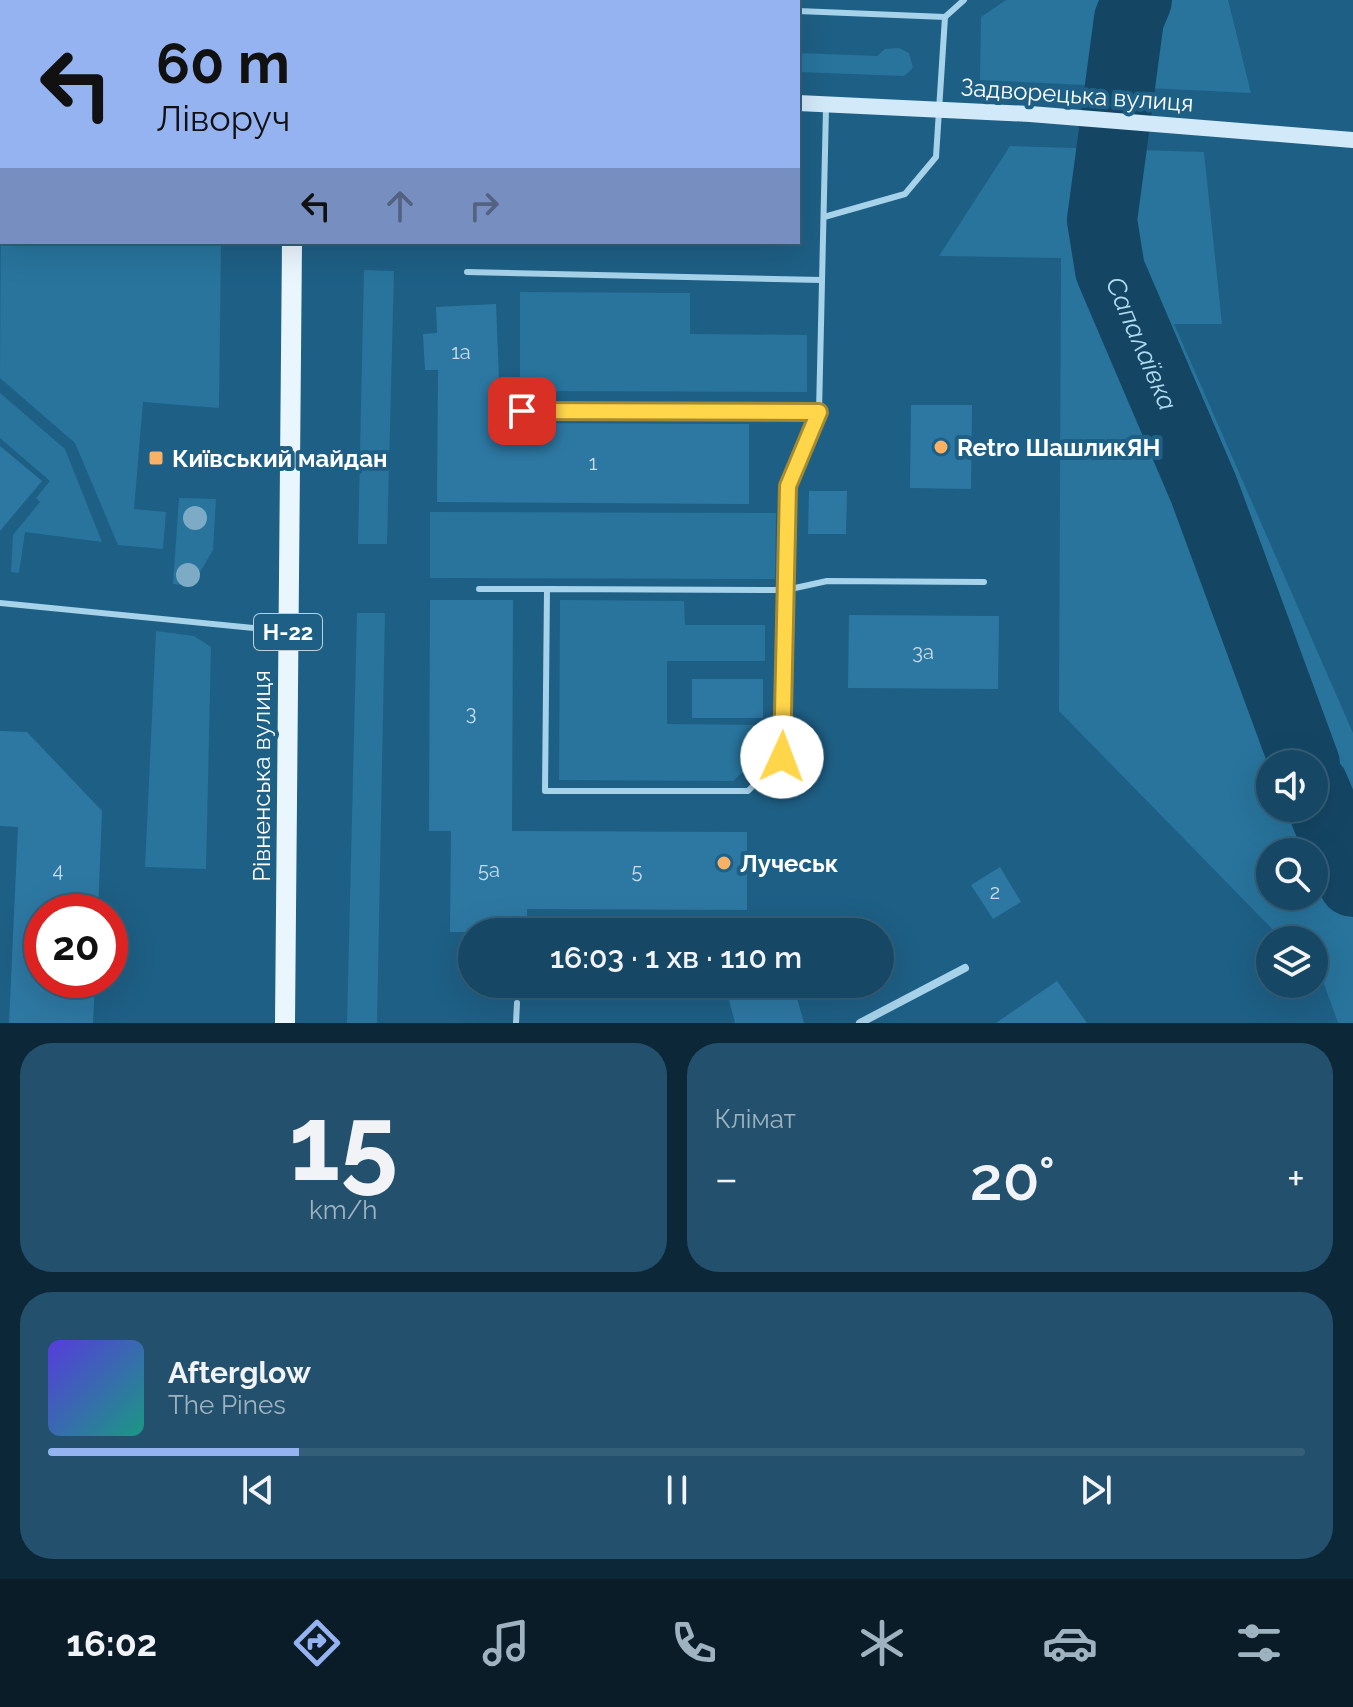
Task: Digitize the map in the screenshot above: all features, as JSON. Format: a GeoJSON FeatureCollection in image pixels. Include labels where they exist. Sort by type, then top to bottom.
{"type":"FeatureCollection","features":[{"type":"Feature","properties":{"kind":"main road","name":"Задворецька вулиця"},"geometry":{"type":"LineString","coordinates":[[800,103],[1030,114],[1346,140]]}},
{"type":"Feature","properties":{"kind":"main road","name":"Рівненська вулиця"},"geometry":{"type":"LineString","coordinates":[[285,1023],[292,244]]}},
{"type":"Feature","properties":{"kind":"street"},"geometry":{"type":"LineString","coordinates":[[860,1023],[965,968]]}},
{"type":"Feature","properties":{"kind":"lane"},"geometry":{"type":"LineString","coordinates":[[800,11],[945,17],[964,0]]}},
{"type":"Feature","properties":{"kind":"lane"},"geometry":{"type":"LineString","coordinates":[[824,217],[905,194],[936,157],[945,17]]}},
{"type":"Feature","properties":{"kind":"lane"},"geometry":{"type":"LineString","coordinates":[[547,589],[545,791],[748,791],[782,757],[788,486],[819,412],[826,104]]}},
{"type":"Feature","properties":{"kind":"lane"},"geometry":{"type":"LineString","coordinates":[[467,272],[822,280]]}},
{"type":"Feature","properties":{"kind":"lane"},"geometry":{"type":"LineString","coordinates":[[492,411],[819,412]]}},
{"type":"Feature","properties":{"kind":"lane"},"geometry":{"type":"LineString","coordinates":[[479,589],[786,590],[827,581],[984,582]]}},
{"type":"Feature","properties":{"kind":"lane"},"geometry":{"type":"LineString","coordinates":[[0,603],[288,631]]}},
{"type":"Feature","properties":{"kind":"lane"},"geometry":{"type":"LineString","coordinates":[[516,1023],[517,1003]]}},
{"type":"Feature","properties":{"kind":"shaded area"},"geometry":{"type":"Polygon","coordinates":[[[1006,0],[1228,0],[1251,93],[980,80],[981,17],[1006,0]]]}},
{"type":"Feature","properties":{"kind":"shaded area"},"geometry":{"type":"Polygon","coordinates":[[[899,48],[909,53],[913,68],[904,76],[800,72],[800,53],[877,56],[885,49],[899,48]]]}},
{"type":"Feature","properties":{"kind":"shaded area"},"geometry":{"type":"Polygon","coordinates":[[[1010,146],[1204,152],[1222,324],[1174,324],[1353,733],[1353,1023],[1338,1023],[1328,995],[1328,926],[1269,926],[1059,711],[1061,258],[939,256],[1010,146]]]}},
{"type":"Feature","properties":{"kind":"shaded area"},"geometry":{"type":"Polygon","coordinates":[[[1,244],[221,244],[219,408],[143,402],[134,509],[166,512],[163,549],[118,545],[75,443],[0,378],[1,244]]]}},
{"type":"Feature","properties":{"kind":"shaded area"},"geometry":{"type":"Polygon","coordinates":[[[364,270],[394,271],[387,544],[358,544],[364,270]]]}},
{"type":"Feature","properties":{"kind":"shaded area"},"geometry":{"type":"Polygon","coordinates":[[[520,292],[690,293],[690,334],[807,335],[807,392],[520,391],[520,292]]]}},
{"type":"Feature","properties":{"kind":"shaded area"},"geometry":{"type":"Polygon","coordinates":[[[0,393],[65,449],[102,542],[25,532],[19,573],[11,572],[13,535],[40,502],[36,498],[50,481],[0,438],[0,393]]]}},
{"type":"Feature","properties":{"kind":"shaded area"},"geometry":{"type":"Polygon","coordinates":[[[179,498],[216,499],[213,550],[192,586],[173,584],[179,498]]]}},
{"type":"Feature","properties":{"kind":"shaded area"},"geometry":{"type":"Polygon","coordinates":[[[430,512],[776,513],[775,579],[430,578],[430,512]]]}},
{"type":"Feature","properties":{"kind":"shaded area"},"geometry":{"type":"Polygon","coordinates":[[[560,600],[684,601],[685,625],[765,625],[765,661],[667,661],[667,724],[763,725],[763,754],[733,781],[559,780],[560,600]]]}},
{"type":"Feature","properties":{"kind":"shaded area"},"geometry":{"type":"Polygon","coordinates":[[[357,613],[385,613],[377,1023],[347,1023],[357,613]]]}},
{"type":"Feature","properties":{"kind":"shaded area"},"geometry":{"type":"Polygon","coordinates":[[[156,631],[194,636],[211,647],[206,869],[145,867],[156,631]]]}},
{"type":"Feature","properties":{"kind":"building"},"geometry":{"type":"Polygon","coordinates":[[[496,304],[500,405],[488,406],[488,416],[500,417],[501,423],[749,424],[749,504],[437,502],[438,370],[425,370],[423,334],[437,333],[436,307],[496,304]]]}},
{"type":"Feature","properties":{"kind":"building","name":"Retro ШашликЯН"},"geometry":{"type":"Polygon","coordinates":[[[911,405],[972,405],[971,489],[910,488],[911,405]]]}},
{"type":"Feature","properties":{"kind":"building"},"geometry":{"type":"Polygon","coordinates":[[[0,446],[42,481],[0,531],[0,446]]]}},
{"type":"Feature","properties":{"kind":"building"},"geometry":{"type":"Polygon","coordinates":[[[809,491],[847,491],[846,534],[808,534],[809,491]]]}},
{"type":"Feature","properties":{"kind":"building"},"geometry":{"type":"Polygon","coordinates":[[[430,600],[513,600],[512,831],[747,832],[747,910],[527,909],[527,918],[458,918],[458,932],[450,932],[451,831],[429,831],[430,600]]]}},
{"type":"Feature","properties":{"kind":"building"},"geometry":{"type":"Polygon","coordinates":[[[849,615],[999,616],[998,689],[848,688],[849,615]]]}},
{"type":"Feature","properties":{"kind":"building"},"geometry":{"type":"Polygon","coordinates":[[[692,679],[763,679],[763,718],[692,718],[692,679]]]}},
{"type":"Feature","properties":{"kind":"building"},"geometry":{"type":"Polygon","coordinates":[[[0,731],[27,732],[102,811],[99,894],[24,894],[24,998],[94,998],[93,1023],[9,1023],[18,827],[0,826],[0,731]]]}},
{"type":"Feature","properties":{"kind":"building"},"geometry":{"type":"Polygon","coordinates":[[[1000,867],[1021,902],[993,919],[971,885],[1000,867]]]}},
{"type":"Feature","properties":{"kind":"building"},"geometry":{"type":"Polygon","coordinates":[[[1057,981],[1087,1023],[996,1023],[1057,981]]]}},
{"type":"Feature","properties":{"kind":"building"},"geometry":{"type":"Polygon","coordinates":[[[729,998],[797,998],[804,1023],[735,1023],[729,998]]]}},
{"type":"Feature","properties":{"kind":"waterway","name":"Сапалаївка"},"geometry":{"type":"LineString","coordinates":[[1137,0],[1129,19],[1102,220],[1110,270],[1204,490],[1300,750]]}},
{"type":"Feature","properties":{"kind":"waterway","name":"Сапалаївка"},"geometry":{"type":"LineString","coordinates":[[1328,821],[1353,882]]}},
{"type":"Feature","properties":{"kind":"place","name":"Retro ШашликЯН"},"geometry":{"type":"Point","coordinates":[941,447]}},
{"type":"Feature","properties":{"kind":"place","name":"Київський майдан"},"geometry":{"type":"Point","coordinates":[156,458]}},
{"type":"Feature","properties":{"kind":"place","name":"Лучеськ"},"geometry":{"type":"Point","coordinates":[724,863]}},
{"type":"Feature","properties":{"kind":"route"},"geometry":{"type":"LineString","coordinates":[[522,411],[819,412],[788,486],[782,757]]}}]}
